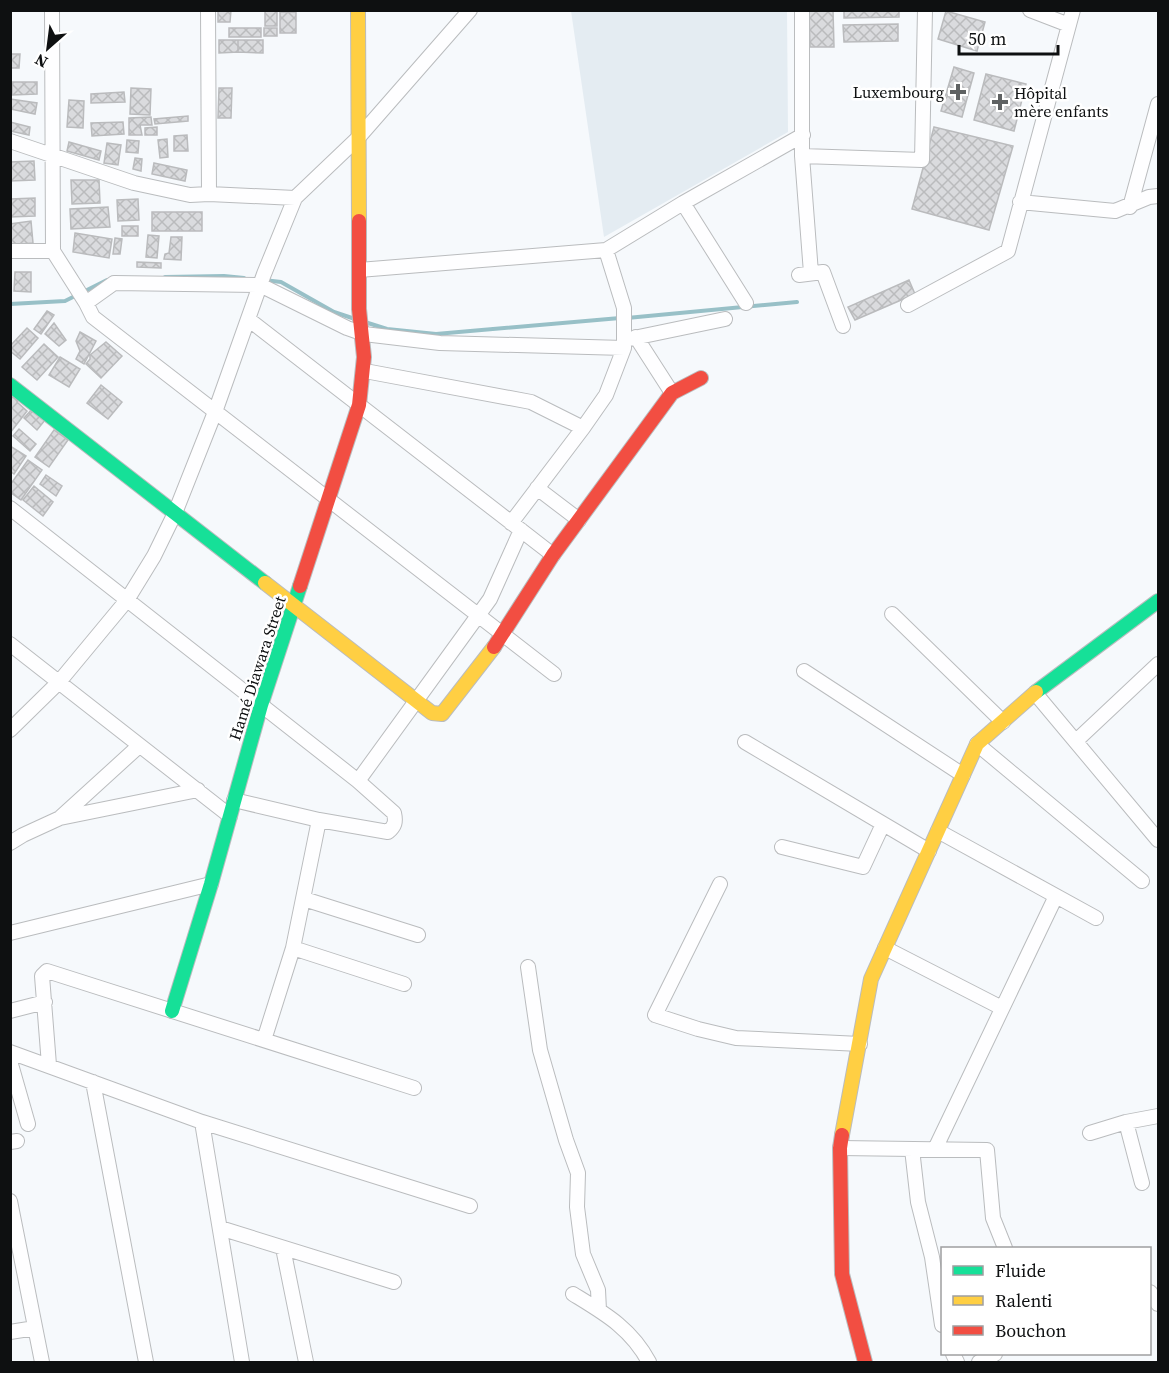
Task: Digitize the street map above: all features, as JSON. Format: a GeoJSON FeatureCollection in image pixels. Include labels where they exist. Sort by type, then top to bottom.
{"type":"FeatureCollection","features":[{"type":"Feature","properties":{"kind":"street"},"geometry":{"type":"LineString","coordinates":[[52,10],[53,251],[93,317],[554,674]]}},
{"type":"Feature","properties":{"kind":"street"},"geometry":{"type":"LineString","coordinates":[[208,10],[209,194]]}},
{"type":"Feature","properties":{"kind":"street","name":"Hamé Diawara Street"},"geometry":{"type":"LineString","coordinates":[[172,1011],[211,884],[261,705],[359,405],[365,371],[364,332],[359,309],[358,10]]}},
{"type":"Feature","properties":{"kind":"street"},"geometry":{"type":"LineString","coordinates":[[10,730],[58,682],[126,600],[154,556],[175,513],[215,412],[262,280],[295,198],[358,138],[470,10]]}},
{"type":"Feature","properties":{"kind":"street"},"geometry":{"type":"LineString","coordinates":[[802,10],[805,274],[823,272],[843,326]]}},
{"type":"Feature","properties":{"kind":"street"},"geometry":{"type":"LineString","coordinates":[[802,156],[922,160],[925,10]]}},
{"type":"Feature","properties":{"kind":"street"},"geometry":{"type":"LineString","coordinates":[[1030,10],[1069,25]]}},
{"type":"Feature","properties":{"kind":"street"},"geometry":{"type":"LineString","coordinates":[[908,305],[1008,251],[1073,10]]}},
{"type":"Feature","properties":{"kind":"street"},"geometry":{"type":"LineString","coordinates":[[1130,207],[1158,104]]}},
{"type":"Feature","properties":{"kind":"street"},"geometry":{"type":"LineString","coordinates":[[359,270],[606,250],[803,135]]}},
{"type":"Feature","properties":{"kind":"street"},"geometry":{"type":"LineString","coordinates":[[10,141],[134,183],[190,195],[295,198]]}},
{"type":"Feature","properties":{"kind":"street"},"geometry":{"type":"LineString","coordinates":[[1020,202],[1115,211],[1130,207],[1149,197],[1158,196]]}},
{"type":"Feature","properties":{"kind":"street"},"geometry":{"type":"LineString","coordinates":[[683,203],[746,303]]}},
{"type":"Feature","properties":{"kind":"street"},"geometry":{"type":"LineString","coordinates":[[606,250],[624,308],[628,342],[672,393]]}},
{"type":"Feature","properties":{"kind":"street"},"geometry":{"type":"LineString","coordinates":[[10,251],[53,251]]}},
{"type":"Feature","properties":{"kind":"street"},"geometry":{"type":"LineString","coordinates":[[82,296],[114,283],[262,280],[347,328],[440,343],[628,342],[724,319]]}},
{"type":"Feature","properties":{"kind":"street"},"geometry":{"type":"LineString","coordinates":[[248,319],[553,555]]}},
{"type":"Feature","properties":{"kind":"street"},"geometry":{"type":"LineString","coordinates":[[358,782],[490,599],[516,527],[537,488],[606,395],[628,342]]}},
{"type":"Feature","properties":{"kind":"street"},"geometry":{"type":"LineString","coordinates":[[365,371],[531,402],[583,428]]}},
{"type":"Feature","properties":{"kind":"street"},"geometry":{"type":"LineString","coordinates":[[10,385],[437,715],[442,714],[503,635],[553,555],[672,393],[701,378]]}},
{"type":"Feature","properties":{"kind":"street"},"geometry":{"type":"LineString","coordinates":[[537,488],[579,520]]}},
{"type":"Feature","properties":{"kind":"street"},"geometry":{"type":"LineString","coordinates":[[10,508],[358,782],[394,813],[394,827],[388,832],[319,820],[234,800]]}},
{"type":"Feature","properties":{"kind":"street"},"geometry":{"type":"LineString","coordinates":[[865,1362],[842,1274],[840,1148],[871,979],[977,744],[1035,693],[1158,601]]}},
{"type":"Feature","properties":{"kind":"street"},"geometry":{"type":"LineString","coordinates":[[892,614],[1003,722]]}},
{"type":"Feature","properties":{"kind":"street"},"geometry":{"type":"LineString","coordinates":[[10,644],[230,816]]}},
{"type":"Feature","properties":{"kind":"street"},"geometry":{"type":"LineString","coordinates":[[1076,741],[1158,664]]}},
{"type":"Feature","properties":{"kind":"street"},"geometry":{"type":"LineString","coordinates":[[804,671],[963,775]]}},
{"type":"Feature","properties":{"kind":"street"},"geometry":{"type":"LineString","coordinates":[[1035,693],[1158,840]]}},
{"type":"Feature","properties":{"kind":"street"},"geometry":{"type":"LineString","coordinates":[[745,742],[929,851]]}},
{"type":"Feature","properties":{"kind":"street"},"geometry":{"type":"LineString","coordinates":[[977,744],[1142,881]]}},
{"type":"Feature","properties":{"kind":"street"},"geometry":{"type":"LineString","coordinates":[[60,818],[139,746]]}},
{"type":"Feature","properties":{"kind":"street"},"geometry":{"type":"LineString","coordinates":[[10,843],[60,818],[198,790]]}},
{"type":"Feature","properties":{"kind":"street"},"geometry":{"type":"LineString","coordinates":[[264,1040],[293,948],[319,820]]}},
{"type":"Feature","properties":{"kind":"street"},"geometry":{"type":"LineString","coordinates":[[782,847],[863,867],[883,824]]}},
{"type":"Feature","properties":{"kind":"street"},"geometry":{"type":"LineString","coordinates":[[938,831],[1096,918]]}},
{"type":"Feature","properties":{"kind":"street"},"geometry":{"type":"LineString","coordinates":[[10,933],[211,884]]}},
{"type":"Feature","properties":{"kind":"street"},"geometry":{"type":"LineString","coordinates":[[720,884],[655,1015],[736,1038],[860,1044]]}},
{"type":"Feature","properties":{"kind":"street"},"geometry":{"type":"LineString","coordinates":[[935,1149],[1056,896]]}},
{"type":"Feature","properties":{"kind":"street"},"geometry":{"type":"LineString","coordinates":[[304,899],[418,936]]}},
{"type":"Feature","properties":{"kind":"street"},"geometry":{"type":"LineString","coordinates":[[293,948],[404,984]]}},
{"type":"Feature","properties":{"kind":"street"},"geometry":{"type":"LineString","coordinates":[[885,948],[1002,1008]]}},
{"type":"Feature","properties":{"kind":"street"},"geometry":{"type":"LineString","coordinates":[[528,966],[540,1050],[578,1173],[577,1207],[583,1254],[598,1290],[599,1310]]}},
{"type":"Feature","properties":{"kind":"street"},"geometry":{"type":"LineString","coordinates":[[49,1065],[42,976],[47,971],[414,1088]]}},
{"type":"Feature","properties":{"kind":"street"},"geometry":{"type":"LineString","coordinates":[[10,1011],[45,1002]]}},
{"type":"Feature","properties":{"kind":"street"},"geometry":{"type":"LineString","coordinates":[[10,1052],[202,1122],[470,1206]]}},
{"type":"Feature","properties":{"kind":"street"},"geometry":{"type":"LineString","coordinates":[[10,1061],[28,1124]]}},
{"type":"Feature","properties":{"kind":"street"},"geometry":{"type":"LineString","coordinates":[[93,1082],[146,1362]]}},
{"type":"Feature","properties":{"kind":"street"},"geometry":{"type":"LineString","coordinates":[[1090,1133],[1126,1122],[1158,1116]]}},
{"type":"Feature","properties":{"kind":"street"},"geometry":{"type":"LineString","coordinates":[[202,1122],[242,1362]]}},
{"type":"Feature","properties":{"kind":"street"},"geometry":{"type":"LineString","coordinates":[[1126,1122],[1142,1183]]}},
{"type":"Feature","properties":{"kind":"street"},"geometry":{"type":"LineString","coordinates":[[840,1148],[987,1150],[993,1218],[1005,1247]]}},
{"type":"Feature","properties":{"kind":"street"},"geometry":{"type":"LineString","coordinates":[[912,1149],[918,1202],[932,1257],[941,1318]]}},
{"type":"Feature","properties":{"kind":"street"},"geometry":{"type":"LineString","coordinates":[[10,1201],[14,1236],[42,1362]]}},
{"type":"Feature","properties":{"kind":"street"},"geometry":{"type":"LineString","coordinates":[[220,1228],[394,1282]]}},
{"type":"Feature","properties":{"kind":"street"},"geometry":{"type":"LineString","coordinates":[[283,1248],[306,1362]]}},
{"type":"Feature","properties":{"kind":"street"},"geometry":{"type":"LineString","coordinates":[[573,1294],[618,1323],[642,1350],[649,1362]]}},
{"type":"Feature","properties":{"kind":"street"},"geometry":{"type":"LineString","coordinates":[[10,1332],[35,1328]]}},
{"type":"Feature","properties":{"kind":"shaded area"},"geometry":{"type":"Polygon","coordinates":[[[571,11],[787,11],[788,132],[604,237],[571,11]]]}},
{"type":"Feature","properties":{"kind":"building"},"geometry":{"type":"Polygon","coordinates":[[[218,10],[231,10],[230,22],[218,22],[218,10]]]}},
{"type":"Feature","properties":{"kind":"building"},"geometry":{"type":"Polygon","coordinates":[[[265,10],[277,10],[277,26],[265,26],[265,10]]]}},
{"type":"Feature","properties":{"kind":"building"},"geometry":{"type":"Polygon","coordinates":[[[809,10],[833,10],[834,47],[810,47],[809,10]]]}},
{"type":"Feature","properties":{"kind":"building"},"geometry":{"type":"Polygon","coordinates":[[[844,10],[899,10],[899,17],[844,18],[844,10]]]}},
{"type":"Feature","properties":{"kind":"building"},"geometry":{"type":"Polygon","coordinates":[[[946,11],[985,22],[977,51],[938,39],[946,11]]]}},
{"type":"Feature","properties":{"kind":"building"},"geometry":{"type":"Polygon","coordinates":[[[280,12],[296,12],[296,33],[280,33],[280,12]]]}},
{"type":"Feature","properties":{"kind":"building"},"geometry":{"type":"Polygon","coordinates":[[[898,24],[898,41],[844,42],[843,25],[898,24]]]}},
{"type":"Feature","properties":{"kind":"building"},"geometry":{"type":"Polygon","coordinates":[[[229,28],[261,28],[261,37],[229,37],[229,28]]]}},
{"type":"Feature","properties":{"kind":"building"},"geometry":{"type":"Polygon","coordinates":[[[264,28],[277,28],[277,36],[264,36],[264,28]]]}},
{"type":"Feature","properties":{"kind":"building"},"geometry":{"type":"Polygon","coordinates":[[[219,40],[238,40],[238,52],[219,53],[219,40]]]}},
{"type":"Feature","properties":{"kind":"building"},"geometry":{"type":"Polygon","coordinates":[[[238,40],[263,40],[263,53],[238,52],[238,40]]]}},
{"type":"Feature","properties":{"kind":"building"},"geometry":{"type":"Polygon","coordinates":[[[10,54],[20,54],[19,68],[10,68],[10,54]]]}},
{"type":"Feature","properties":{"kind":"building","name":"Luxembourg"},"geometry":{"type":"Polygon","coordinates":[[[954,67],[974,73],[962,117],[941,111],[954,67]]]}},
{"type":"Feature","properties":{"kind":"building","name":"Hôpital mère enfants"},"geometry":{"type":"Polygon","coordinates":[[[986,74],[1026,84],[1014,131],[974,120],[986,74]]]}},
{"type":"Feature","properties":{"kind":"building"},"geometry":{"type":"Polygon","coordinates":[[[12,82],[37,82],[37,94],[12,95],[12,82]]]}},
{"type":"Feature","properties":{"kind":"building"},"geometry":{"type":"Polygon","coordinates":[[[131,88],[151,89],[150,115],[130,114],[131,88]]]}},
{"type":"Feature","properties":{"kind":"building"},"geometry":{"type":"Polygon","coordinates":[[[219,88],[232,88],[231,118],[218,118],[219,88]]]}},
{"type":"Feature","properties":{"kind":"building"},"geometry":{"type":"Polygon","coordinates":[[[124,92],[125,102],[91,103],[91,94],[124,92]]]}},
{"type":"Feature","properties":{"kind":"building"},"geometry":{"type":"Polygon","coordinates":[[[10,99],[37,103],[35,114],[10,109],[10,99]]]}},
{"type":"Feature","properties":{"kind":"building"},"geometry":{"type":"Polygon","coordinates":[[[69,100],[84,101],[83,128],[67,127],[69,100]]]}},
{"type":"Feature","properties":{"kind":"building"},"geometry":{"type":"Polygon","coordinates":[[[188,116],[188,121],[155,124],[154,119],[188,116]]]}},
{"type":"Feature","properties":{"kind":"building"},"geometry":{"type":"Polygon","coordinates":[[[151,117],[152,125],[140,125],[142,135],[129,135],[129,118],[151,117]]]}},
{"type":"Feature","properties":{"kind":"building"},"geometry":{"type":"Polygon","coordinates":[[[10,122],[30,127],[29,135],[10,131],[10,122]]]}},
{"type":"Feature","properties":{"kind":"building"},"geometry":{"type":"Polygon","coordinates":[[[123,122],[124,134],[92,136],[91,123],[123,122]]]}},
{"type":"Feature","properties":{"kind":"building"},"geometry":{"type":"Polygon","coordinates":[[[157,127],[157,135],[145,135],[145,128],[157,127]]]}},
{"type":"Feature","properties":{"kind":"building"},"geometry":{"type":"Polygon","coordinates":[[[934,127],[1013,146],[989,230],[912,209],[934,127]]]}},
{"type":"Feature","properties":{"kind":"building"},"geometry":{"type":"Polygon","coordinates":[[[187,135],[188,151],[174,151],[174,136],[187,135]]]}},
{"type":"Feature","properties":{"kind":"building"},"geometry":{"type":"Polygon","coordinates":[[[167,139],[168,157],[160,158],[158,140],[167,139]]]}},
{"type":"Feature","properties":{"kind":"building"},"geometry":{"type":"Polygon","coordinates":[[[127,140],[139,141],[138,153],[126,152],[127,140]]]}},
{"type":"Feature","properties":{"kind":"building"},"geometry":{"type":"Polygon","coordinates":[[[69,142],[101,151],[99,160],[67,151],[69,142]]]}},
{"type":"Feature","properties":{"kind":"building"},"geometry":{"type":"Polygon","coordinates":[[[107,143],[121,145],[118,165],[104,163],[107,143]]]}},
{"type":"Feature","properties":{"kind":"building"},"geometry":{"type":"Polygon","coordinates":[[[135,158],[142,159],[141,171],[133,169],[135,158]]]}},
{"type":"Feature","properties":{"kind":"building"},"geometry":{"type":"Polygon","coordinates":[[[34,161],[35,180],[10,181],[10,162],[34,161]]]}},
{"type":"Feature","properties":{"kind":"building"},"geometry":{"type":"Polygon","coordinates":[[[154,163],[187,170],[185,181],[152,174],[154,163]]]}},
{"type":"Feature","properties":{"kind":"building"},"geometry":{"type":"Polygon","coordinates":[[[71,180],[99,180],[100,203],[72,204],[71,180]]]}},
{"type":"Feature","properties":{"kind":"building"},"geometry":{"type":"Polygon","coordinates":[[[35,198],[35,216],[10,217],[10,199],[35,198]]]}},
{"type":"Feature","properties":{"kind":"building"},"geometry":{"type":"Polygon","coordinates":[[[138,199],[139,220],[118,221],[117,200],[138,199]]]}},
{"type":"Feature","properties":{"kind":"building"},"geometry":{"type":"Polygon","coordinates":[[[108,207],[110,227],[71,229],[70,209],[108,207]]]}},
{"type":"Feature","properties":{"kind":"building"},"geometry":{"type":"Polygon","coordinates":[[[152,212],[202,212],[202,231],[152,231],[152,212]]]}},
{"type":"Feature","properties":{"kind":"building"},"geometry":{"type":"Polygon","coordinates":[[[31,221],[33,243],[10,245],[10,224],[31,221]]]}},
{"type":"Feature","properties":{"kind":"building"},"geometry":{"type":"Polygon","coordinates":[[[122,226],[138,226],[138,236],[122,236],[122,226]]]}},
{"type":"Feature","properties":{"kind":"building"},"geometry":{"type":"Polygon","coordinates":[[[75,233],[112,239],[109,258],[73,252],[75,233]]]}},
{"type":"Feature","properties":{"kind":"building"},"geometry":{"type":"Polygon","coordinates":[[[148,235],[159,236],[157,258],[146,257],[148,235]]]}},
{"type":"Feature","properties":{"kind":"building"},"geometry":{"type":"Polygon","coordinates":[[[171,237],[182,237],[181,260],[164,259],[165,254],[169,253],[171,237]]]}},
{"type":"Feature","properties":{"kind":"building"},"geometry":{"type":"Polygon","coordinates":[[[115,238],[122,239],[120,254],[113,254],[115,238]]]}},
{"type":"Feature","properties":{"kind":"building"},"geometry":{"type":"Polygon","coordinates":[[[137,262],[161,263],[161,268],[137,267],[137,262]]]}},
{"type":"Feature","properties":{"kind":"building"},"geometry":{"type":"Polygon","coordinates":[[[15,272],[31,272],[31,292],[14,291],[15,272]]]}},
{"type":"Feature","properties":{"kind":"building"},"geometry":{"type":"Polygon","coordinates":[[[909,280],[915,294],[855,320],[848,307],[909,280]]]}},
{"type":"Feature","properties":{"kind":"building"},"geometry":{"type":"Polygon","coordinates":[[[47,311],[54,315],[41,334],[34,329],[47,311]]]}},
{"type":"Feature","properties":{"kind":"building"},"geometry":{"type":"Polygon","coordinates":[[[54,323],[66,340],[59,346],[45,334],[54,323]]]}},
{"type":"Feature","properties":{"kind":"building"},"geometry":{"type":"Polygon","coordinates":[[[27,328],[38,338],[20,359],[10,351],[10,346],[27,328]]]}},
{"type":"Feature","properties":{"kind":"building"},"geometry":{"type":"Polygon","coordinates":[[[80,332],[96,341],[84,364],[76,359],[80,351],[76,341],[80,332]]]}},
{"type":"Feature","properties":{"kind":"building"},"geometry":{"type":"Polygon","coordinates":[[[106,342],[122,356],[101,378],[86,364],[90,355],[106,342]]]}},
{"type":"Feature","properties":{"kind":"building"},"geometry":{"type":"Polygon","coordinates":[[[44,344],[58,357],[37,380],[22,367],[44,344]]]}},
{"type":"Feature","properties":{"kind":"building"},"geometry":{"type":"Polygon","coordinates":[[[60,357],[80,369],[69,387],[49,375],[60,357]]]}},
{"type":"Feature","properties":{"kind":"building"},"geometry":{"type":"Polygon","coordinates":[[[101,385],[122,402],[108,419],[87,403],[101,385]]]}},
{"type":"Feature","properties":{"kind":"building"},"geometry":{"type":"Polygon","coordinates":[[[16,393],[19,398],[17,402],[27,411],[10,433],[10,400],[16,393]]]}},
{"type":"Feature","properties":{"kind":"building"},"geometry":{"type":"Polygon","coordinates":[[[33,408],[45,420],[37,430],[24,418],[33,408]]]}},
{"type":"Feature","properties":{"kind":"building"},"geometry":{"type":"Polygon","coordinates":[[[19,429],[36,444],[30,451],[13,436],[19,429]]]}},
{"type":"Feature","properties":{"kind":"building"},"geometry":{"type":"Polygon","coordinates":[[[54,430],[68,440],[49,467],[35,457],[54,430]]]}},
{"type":"Feature","properties":{"kind":"building"},"geometry":{"type":"Polygon","coordinates":[[[10,446],[26,456],[14,474],[10,471],[10,446]]]}},
{"type":"Feature","properties":{"kind":"building"},"geometry":{"type":"Polygon","coordinates":[[[28,460],[42,470],[21,500],[10,492],[10,485],[28,460]]]}},
{"type":"Feature","properties":{"kind":"building"},"geometry":{"type":"Polygon","coordinates":[[[46,475],[62,486],[56,496],[40,484],[46,475]]]}},
{"type":"Feature","properties":{"kind":"building"},"geometry":{"type":"Polygon","coordinates":[[[34,486],[53,502],[43,516],[23,500],[34,486]]]}},
{"type":"Feature","properties":{"kind":"waterway"},"geometry":{"type":"LineString","coordinates":[[165,277],[244,278]]}},
{"type":"Feature","properties":{"kind":"waterway"},"geometry":{"type":"LineString","coordinates":[[10,304],[65,301],[107,280]]}},
{"type":"Feature","properties":{"kind":"waterway"},"geometry":{"type":"LineString","coordinates":[[264,280],[281,282],[334,312],[355,319]]}},
{"type":"Feature","properties":{"kind":"waterway"},"geometry":{"type":"LineString","coordinates":[[627,318],[797,302]]}},
{"type":"Feature","properties":{"kind":"waterway"},"geometry":{"type":"LineString","coordinates":[[368,323],[387,329],[436,334],[620,318]]}},
{"type":"Feature","properties":{"kind":"traffic: fast"},"geometry":{"type":"LineString","coordinates":[[10,385],[265,583]]}},
{"type":"Feature","properties":{"kind":"traffic: fast"},"geometry":{"type":"LineString","coordinates":[[172,1011],[211,884],[261,705],[300,586]]}},
{"type":"Feature","properties":{"kind":"traffic: fast"},"geometry":{"type":"LineString","coordinates":[[1036,692],[1158,601]]}},
{"type":"Feature","properties":{"kind":"traffic: slow"},"geometry":{"type":"LineString","coordinates":[[358,10],[359,221]]}},
{"type":"Feature","properties":{"kind":"traffic: slow"},"geometry":{"type":"LineString","coordinates":[[265,583],[432,713],[442,714],[494,647]]}},
{"type":"Feature","properties":{"kind":"traffic: slow"},"geometry":{"type":"LineString","coordinates":[[842,1135],[871,979],[977,744],[1036,692]]}},
{"type":"Feature","properties":{"kind":"traffic: jam"},"geometry":{"type":"LineString","coordinates":[[300,586],[359,405],[364,357],[359,309],[359,221]]}},
{"type":"Feature","properties":{"kind":"traffic: jam"},"geometry":{"type":"LineString","coordinates":[[494,647],[553,555],[672,393],[701,378]]}},
{"type":"Feature","properties":{"kind":"traffic: jam"},"geometry":{"type":"LineString","coordinates":[[842,1135],[840,1148],[842,1274],[865,1362]]}},
{"type":"Feature","properties":{"kind":"place","name":"Luxembourg"},"geometry":{"type":"Point","coordinates":[958,92]}},
{"type":"Feature","properties":{"kind":"place","name":"Hôpital mère enfants"},"geometry":{"type":"Point","coordinates":[1000,102]}}]}
